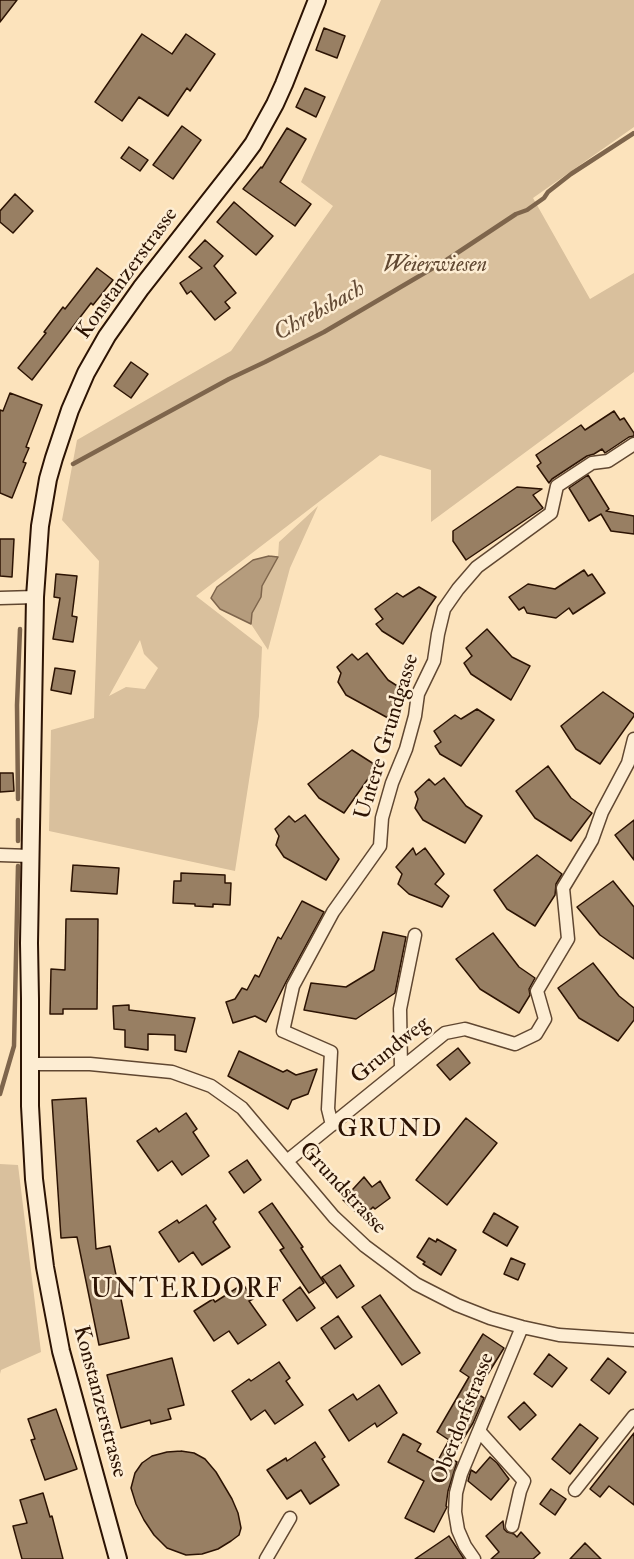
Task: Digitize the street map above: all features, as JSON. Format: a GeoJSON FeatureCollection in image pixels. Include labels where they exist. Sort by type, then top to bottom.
{"type":"FeatureCollection","features":[{"type":"Feature","properties":{"kind":"main road","name":"Konstanzerstrasse"},"geometry":{"type":"LineString","coordinates":[[118,1559],[66,1370],[50,1299],[34,1179],[30,1106],[29,943],[35,597],[39,537],[48,479],[62,433],[86,373],[141,288],[253,144],[284,84],[317,0]]}},
{"type":"Feature","properties":{"kind":"street","name":"Untere Grundgasse"},"geometry":{"type":"LineString","coordinates":[[332,1125],[328,1109],[331,1052],[283,1031],[293,986],[333,912],[380,846],[382,818],[392,783],[406,749],[418,694],[434,661],[444,609],[477,567],[551,513],[557,486],[592,463],[608,461],[634,444]]}},
{"type":"Feature","properties":{"kind":"street"},"geometry":{"type":"LineString","coordinates":[[0,598],[35,597]]}},
{"type":"Feature","properties":{"kind":"street","name":"Grundweg"},"geometry":{"type":"LineString","coordinates":[[287,1161],[440,1036],[452,1030],[465,1029],[515,1044],[536,1034],[545,1019],[537,991],[568,939],[563,888],[592,840],[602,812],[628,763],[634,739]]}},
{"type":"Feature","properties":{"kind":"street"},"geometry":{"type":"LineString","coordinates":[[0,855],[30,856]]}},
{"type":"Feature","properties":{"kind":"street"},"geometry":{"type":"LineString","coordinates":[[401,1068],[400,1009],[415,935]]}},
{"type":"Feature","properties":{"kind":"street","name":"Grundstrasse"},"geometry":{"type":"LineString","coordinates":[[30,1064],[90,1064],[172,1072],[211,1086],[242,1108],[334,1217],[365,1246],[416,1284],[479,1314],[522,1327],[559,1335],[634,1340]]}},
{"type":"Feature","properties":{"kind":"street","name":"Oberdorfstrasse"},"geometry":{"type":"LineString","coordinates":[[474,1559],[458,1530],[455,1502],[461,1474],[522,1327]]}},
{"type":"Feature","properties":{"kind":"street"},"geometry":{"type":"LineString","coordinates":[[574,1490],[634,1416]]}},
{"type":"Feature","properties":{"kind":"street"},"geometry":{"type":"LineString","coordinates":[[480,1431],[525,1481],[520,1491],[512,1526]]}},
{"type":"Feature","properties":{"kind":"street"},"geometry":{"type":"LineString","coordinates":[[266,1559],[290,1518]]}},
{"type":"Feature","properties":{"kind":"green space","name":"Weierwiesen"},"geometry":{"type":"Polygon","coordinates":[[[381,0],[634,0],[634,127],[533,198],[590,299],[634,273],[634,372],[431,522],[431,470],[380,455],[196,596],[262,647],[259,716],[235,871],[49,831],[51,730],[94,718],[99,561],[62,520],[77,440],[231,351],[333,206],[301,182],[381,0]],[[140,640],[109,696],[126,687],[145,689],[158,668],[144,654],[140,640]]]}},
{"type":"Feature","properties":{"kind":"green space"},"geometry":{"type":"Polygon","coordinates":[[[318,506],[290,568],[268,650],[251,624],[252,613],[261,597],[262,586],[278,557],[279,542],[318,506]]]}},
{"type":"Feature","properties":{"kind":"green space"},"geometry":{"type":"Polygon","coordinates":[[[0,1164],[18,1165],[41,1352],[1,1370],[0,1374],[0,1164]]]}},
{"type":"Feature","properties":{"kind":"shaded area"},"geometry":{"type":"Polygon","coordinates":[[[269,556],[278,557],[262,586],[261,597],[252,613],[251,624],[220,609],[211,598],[217,587],[253,560],[269,556]]]}},
{"type":"Feature","properties":{"kind":"building"},"geometry":{"type":"Polygon","coordinates":[[[0,0],[17,0],[0,22],[0,0]]]}},
{"type":"Feature","properties":{"kind":"building"},"geometry":{"type":"Polygon","coordinates":[[[324,28],[345,36],[337,58],[316,50],[324,28]]]}},
{"type":"Feature","properties":{"kind":"building"},"geometry":{"type":"Polygon","coordinates":[[[142,34],[172,54],[186,34],[215,54],[190,91],[187,88],[168,116],[139,97],[122,121],[95,102],[142,34]]]}},
{"type":"Feature","properties":{"kind":"building"},"geometry":{"type":"Polygon","coordinates":[[[305,88],[325,97],[316,117],[296,107],[305,88]]]}},
{"type":"Feature","properties":{"kind":"building"},"geometry":{"type":"Polygon","coordinates":[[[182,126],[201,140],[173,179],[153,165],[182,126]]]}},
{"type":"Feature","properties":{"kind":"building"},"geometry":{"type":"Polygon","coordinates":[[[287,128],[306,139],[280,182],[311,204],[295,226],[243,189],[262,168],[287,128]]]}},
{"type":"Feature","properties":{"kind":"building"},"geometry":{"type":"Polygon","coordinates":[[[129,147],[148,160],[140,171],[121,158],[129,147]]]}},
{"type":"Feature","properties":{"kind":"building"},"geometry":{"type":"Polygon","coordinates":[[[15,194],[33,211],[13,233],[0,222],[0,211],[15,194]]]}},
{"type":"Feature","properties":{"kind":"building"},"geometry":{"type":"Polygon","coordinates":[[[234,202],[273,236],[256,255],[217,222],[234,202]]]}},
{"type":"Feature","properties":{"kind":"building"},"geometry":{"type":"Polygon","coordinates":[[[205,240],[223,256],[214,266],[236,293],[225,302],[230,308],[215,320],[191,291],[187,294],[180,283],[202,268],[189,257],[205,240]]]}},
{"type":"Feature","properties":{"kind":"building"},"geometry":{"type":"Polygon","coordinates":[[[97,268],[113,280],[93,305],[91,303],[32,380],[18,368],[63,307],[65,309],[97,268]]]}},
{"type":"Feature","properties":{"kind":"building"},"geometry":{"type":"Polygon","coordinates":[[[131,362],[148,374],[131,398],[114,386],[131,362]]]}},
{"type":"Feature","properties":{"kind":"building"},"geometry":{"type":"Polygon","coordinates":[[[10,393],[42,405],[26,447],[29,448],[23,462],[26,463],[12,498],[0,493],[0,410],[3,411],[10,393]]]}},
{"type":"Feature","properties":{"kind":"building"},"geometry":{"type":"Polygon","coordinates":[[[614,411],[620,420],[624,418],[634,436],[605,453],[602,449],[587,456],[549,483],[537,466],[541,463],[536,455],[581,425],[585,430],[614,411]]]}},
{"type":"Feature","properties":{"kind":"building"},"geometry":{"type":"Polygon","coordinates":[[[588,475],[609,509],[606,511],[634,516],[634,534],[611,531],[601,514],[589,521],[569,488],[588,475]]]}},
{"type":"Feature","properties":{"kind":"building"},"geometry":{"type":"Polygon","coordinates":[[[517,487],[542,489],[533,495],[543,508],[466,560],[453,541],[453,531],[517,487]]]}},
{"type":"Feature","properties":{"kind":"building"},"geometry":{"type":"Polygon","coordinates":[[[0,539],[14,539],[12,577],[0,576],[0,539]]]}},
{"type":"Feature","properties":{"kind":"building"},"geometry":{"type":"Polygon","coordinates":[[[584,570],[588,576],[592,574],[605,593],[573,614],[569,608],[556,618],[527,613],[524,607],[519,610],[509,597],[528,584],[555,589],[584,570]]]}},
{"type":"Feature","properties":{"kind":"building"},"geometry":{"type":"Polygon","coordinates":[[[56,574],[77,576],[72,616],[77,617],[73,642],[53,639],[60,598],[54,597],[56,574]]]}},
{"type":"Feature","properties":{"kind":"building"},"geometry":{"type":"Polygon","coordinates":[[[419,587],[436,597],[403,644],[382,631],[376,624],[383,619],[375,609],[397,593],[403,597],[419,587]]]}},
{"type":"Feature","properties":{"kind":"building"},"geometry":{"type":"Polygon","coordinates":[[[487,629],[512,657],[530,666],[511,700],[471,674],[464,663],[472,656],[466,648],[487,629]]]}},
{"type":"Feature","properties":{"kind":"building"},"geometry":{"type":"Polygon","coordinates":[[[367,653],[388,680],[405,691],[388,718],[346,695],[338,682],[341,673],[337,667],[352,654],[358,660],[367,653]]]}},
{"type":"Feature","properties":{"kind":"building"},"geometry":{"type":"Polygon","coordinates":[[[55,668],[75,671],[71,694],[51,690],[55,668]]]}},
{"type":"Feature","properties":{"kind":"building"},"geometry":{"type":"Polygon","coordinates":[[[603,692],[634,716],[600,764],[576,749],[561,726],[603,692]]]}},
{"type":"Feature","properties":{"kind":"building"},"geometry":{"type":"Polygon","coordinates":[[[477,709],[494,720],[461,766],[440,754],[435,746],[441,742],[434,731],[455,715],[461,719],[477,709]]]}},
{"type":"Feature","properties":{"kind":"building"},"geometry":{"type":"Polygon","coordinates":[[[352,750],[377,766],[344,813],[319,798],[308,784],[352,750]]]}},
{"type":"Feature","properties":{"kind":"building"},"geometry":{"type":"Polygon","coordinates":[[[548,766],[571,798],[592,813],[571,841],[535,818],[516,791],[548,766]]]}},
{"type":"Feature","properties":{"kind":"building"},"geometry":{"type":"Polygon","coordinates":[[[0,773],[13,773],[14,791],[0,792],[0,773]]]}},
{"type":"Feature","properties":{"kind":"building"},"geometry":{"type":"Polygon","coordinates":[[[444,778],[466,806],[482,816],[465,843],[423,820],[415,808],[418,799],[415,792],[429,779],[435,785],[444,778]]]}},
{"type":"Feature","properties":{"kind":"building"},"geometry":{"type":"Polygon","coordinates":[[[305,815],[339,859],[326,880],[284,857],[276,845],[279,836],[275,829],[289,816],[295,822],[305,815]]]}},
{"type":"Feature","properties":{"kind":"building"},"geometry":{"type":"Polygon","coordinates":[[[634,820],[634,860],[615,835],[634,820]]]}},
{"type":"Feature","properties":{"kind":"building"},"geometry":{"type":"Polygon","coordinates":[[[413,848],[416,855],[425,848],[444,874],[435,884],[449,896],[442,907],[409,894],[398,884],[402,874],[396,867],[413,848]]]}},
{"type":"Feature","properties":{"kind":"building"},"geometry":{"type":"Polygon","coordinates":[[[537,855],[562,874],[556,884],[555,895],[535,926],[507,909],[494,890],[537,855]]]}},
{"type":"Feature","properties":{"kind":"building"},"geometry":{"type":"Polygon","coordinates":[[[73,865],[119,868],[117,894],[71,891],[73,865]]]}},
{"type":"Feature","properties":{"kind":"building"},"geometry":{"type":"Polygon","coordinates":[[[181,873],[225,875],[225,883],[231,883],[230,905],[213,904],[213,907],[173,903],[174,881],[181,881],[181,873]]]}},
{"type":"Feature","properties":{"kind":"building"},"geometry":{"type":"Polygon","coordinates":[[[613,881],[634,907],[634,959],[600,935],[577,907],[613,881]]]}},
{"type":"Feature","properties":{"kind":"building"},"geometry":{"type":"Polygon","coordinates":[[[302,901],[324,912],[266,1022],[255,1016],[233,1023],[226,1002],[235,999],[242,988],[247,990],[255,975],[259,977],[278,937],[281,939],[302,901]]]}},
{"type":"Feature","properties":{"kind":"building"},"geometry":{"type":"Polygon","coordinates":[[[66,919],[98,919],[97,1009],[63,1009],[63,1014],[50,1014],[51,969],[65,970],[66,919]]]}},
{"type":"Feature","properties":{"kind":"building"},"geometry":{"type":"Polygon","coordinates":[[[383,932],[406,937],[395,993],[356,1019],[304,1010],[311,983],[346,987],[374,970],[383,932]]]}},
{"type":"Feature","properties":{"kind":"building"},"geometry":{"type":"Polygon","coordinates":[[[493,933],[519,967],[535,978],[529,989],[530,995],[519,1013],[480,989],[456,959],[493,933]]]}},
{"type":"Feature","properties":{"kind":"building"},"geometry":{"type":"Polygon","coordinates":[[[593,963],[619,996],[634,1008],[634,1020],[618,1041],[579,1018],[558,988],[593,963]]]}},
{"type":"Feature","properties":{"kind":"building"},"geometry":{"type":"Polygon","coordinates":[[[129,1005],[129,1010],[195,1018],[186,1052],[175,1050],[175,1035],[148,1034],[148,1050],[125,1047],[125,1030],[114,1029],[113,1006],[129,1005]]]}},
{"type":"Feature","properties":{"kind":"building"},"geometry":{"type":"Polygon","coordinates":[[[458,1048],[470,1063],[450,1080],[437,1065],[458,1048]]]}},
{"type":"Feature","properties":{"kind":"building"},"geometry":{"type":"Polygon","coordinates":[[[239,1051],[283,1072],[287,1070],[296,1075],[317,1069],[308,1094],[292,1100],[288,1109],[228,1076],[239,1051]]]}},
{"type":"Feature","properties":{"kind":"building"},"geometry":{"type":"Polygon","coordinates":[[[86,1098],[96,1249],[110,1246],[129,1338],[99,1345],[77,1237],[61,1238],[52,1100],[86,1098]]]}},
{"type":"Feature","properties":{"kind":"building"},"geometry":{"type":"Polygon","coordinates":[[[186,1113],[197,1129],[193,1132],[209,1156],[182,1175],[172,1161],[158,1171],[137,1141],[156,1128],[159,1132],[186,1113]]]}},
{"type":"Feature","properties":{"kind":"building"},"geometry":{"type":"Polygon","coordinates":[[[466,1118],[497,1143],[447,1205],[416,1180],[466,1118]]]}},
{"type":"Feature","properties":{"kind":"building"},"geometry":{"type":"Polygon","coordinates":[[[247,1160],[261,1180],[244,1193],[229,1172],[247,1160]]]}},
{"type":"Feature","properties":{"kind":"building"},"geometry":{"type":"Polygon","coordinates":[[[364,1177],[372,1187],[380,1181],[390,1198],[375,1209],[373,1207],[362,1218],[343,1200],[364,1177]]]}},
{"type":"Feature","properties":{"kind":"building"},"geometry":{"type":"Polygon","coordinates":[[[272,1203],[303,1247],[301,1248],[324,1283],[309,1293],[280,1250],[284,1248],[259,1212],[272,1203]]]}},
{"type":"Feature","properties":{"kind":"building"},"geometry":{"type":"Polygon","coordinates":[[[206,1205],[216,1219],[213,1222],[230,1247],[202,1265],[193,1252],[179,1262],[159,1232],[177,1220],[179,1223],[206,1205]]]}},
{"type":"Feature","properties":{"kind":"building"},"geometry":{"type":"Polygon","coordinates":[[[494,1213],[518,1227],[507,1246],[483,1232],[494,1213]]]}},
{"type":"Feature","properties":{"kind":"building"},"geometry":{"type":"Polygon","coordinates":[[[429,1238],[436,1242],[437,1239],[456,1250],[441,1275],[423,1264],[425,1262],[417,1257],[429,1238]]]}},
{"type":"Feature","properties":{"kind":"building"},"geometry":{"type":"Polygon","coordinates":[[[511,1258],[525,1264],[518,1280],[504,1274],[511,1258]]]}},
{"type":"Feature","properties":{"kind":"building"},"geometry":{"type":"Polygon","coordinates":[[[340,1265],[354,1286],[337,1298],[322,1277],[340,1265]]]}},
{"type":"Feature","properties":{"kind":"building"},"geometry":{"type":"Polygon","coordinates":[[[243,1284],[253,1299],[249,1301],[266,1325],[238,1344],[229,1331],[214,1341],[194,1311],[213,1299],[215,1302],[243,1284]]]}},
{"type":"Feature","properties":{"kind":"building"},"geometry":{"type":"Polygon","coordinates":[[[300,1287],[315,1308],[297,1321],[283,1300],[300,1287]]]}},
{"type":"Feature","properties":{"kind":"building"},"geometry":{"type":"Polygon","coordinates":[[[380,1295],[420,1353],[402,1365],[362,1307],[380,1295]]]}},
{"type":"Feature","properties":{"kind":"building"},"geometry":{"type":"Polygon","coordinates":[[[338,1316],[352,1337],[335,1349],[321,1328],[338,1316]]]}},
{"type":"Feature","properties":{"kind":"building"},"geometry":{"type":"Polygon","coordinates":[[[483,1334],[504,1348],[476,1393],[484,1398],[473,1423],[451,1459],[457,1462],[448,1491],[447,1507],[434,1532],[405,1518],[424,1481],[388,1462],[403,1434],[421,1444],[417,1451],[437,1462],[449,1440],[437,1432],[469,1377],[460,1371],[483,1334]]]}},
{"type":"Feature","properties":{"kind":"building"},"geometry":{"type":"Polygon","coordinates":[[[549,1354],[567,1368],[552,1387],[534,1374],[549,1354]]]}},
{"type":"Feature","properties":{"kind":"building"},"geometry":{"type":"Polygon","coordinates":[[[172,1358],[184,1405],[168,1409],[171,1419],[151,1424],[150,1420],[121,1428],[107,1375],[172,1358]]]}},
{"type":"Feature","properties":{"kind":"building"},"geometry":{"type":"Polygon","coordinates":[[[608,1358],[626,1372],[609,1394],[591,1380],[608,1358]]]}},
{"type":"Feature","properties":{"kind":"building"},"geometry":{"type":"Polygon","coordinates":[[[279,1362],[290,1378],[286,1381],[303,1405],[275,1424],[265,1410],[251,1420],[232,1391],[279,1362]]]}},
{"type":"Feature","properties":{"kind":"building"},"geometry":{"type":"Polygon","coordinates":[[[379,1385],[397,1413],[377,1427],[375,1423],[349,1441],[329,1410],[353,1394],[357,1400],[379,1385]]]}},
{"type":"Feature","properties":{"kind":"building"},"geometry":{"type":"Polygon","coordinates":[[[524,1402],[536,1415],[520,1430],[508,1417],[524,1402]]]}},
{"type":"Feature","properties":{"kind":"building"},"geometry":{"type":"Polygon","coordinates":[[[56,1409],[77,1469],[45,1480],[31,1440],[35,1439],[28,1419],[56,1409]]]}},
{"type":"Feature","properties":{"kind":"building"},"geometry":{"type":"Polygon","coordinates":[[[580,1424],[598,1438],[570,1474],[552,1459],[580,1424]]]}},
{"type":"Feature","properties":{"kind":"building"},"geometry":{"type":"Polygon","coordinates":[[[634,1433],[634,1505],[609,1486],[600,1497],[590,1489],[634,1433]]]}},
{"type":"Feature","properties":{"kind":"building"},"geometry":{"type":"Polygon","coordinates":[[[315,1442],[325,1457],[322,1459],[339,1485],[310,1504],[301,1490],[287,1499],[267,1470],[286,1458],[287,1461],[315,1442]]]}},
{"type":"Feature","properties":{"kind":"building"},"geometry":{"type":"Polygon","coordinates":[[[181,1451],[194,1453],[205,1459],[216,1472],[238,1513],[241,1528],[239,1535],[218,1549],[202,1554],[186,1555],[167,1548],[144,1520],[131,1488],[135,1473],[142,1463],[152,1456],[181,1451]]]}},
{"type":"Feature","properties":{"kind":"building"},"geometry":{"type":"Polygon","coordinates":[[[490,1457],[509,1479],[491,1500],[468,1481],[471,1470],[476,1473],[490,1457]]]}},
{"type":"Feature","properties":{"kind":"building"},"geometry":{"type":"Polygon","coordinates":[[[551,1489],[566,1499],[555,1515],[540,1504],[551,1489]]]}},
{"type":"Feature","properties":{"kind":"building"},"geometry":{"type":"Polygon","coordinates":[[[43,1493],[50,1517],[52,1516],[63,1559],[22,1559],[13,1526],[27,1523],[20,1500],[43,1493]]]}},
{"type":"Feature","properties":{"kind":"building"},"geometry":{"type":"Polygon","coordinates":[[[503,1521],[507,1532],[517,1537],[521,1532],[540,1553],[533,1559],[491,1559],[499,1552],[486,1536],[503,1521]]]}},
{"type":"Feature","properties":{"kind":"building"},"geometry":{"type":"Polygon","coordinates":[[[449,1536],[464,1559],[415,1559],[449,1536]]]}},
{"type":"Feature","properties":{"kind":"building"},"geometry":{"type":"Polygon","coordinates":[[[585,1543],[601,1559],[570,1559],[585,1543]]]}},
{"type":"Feature","properties":{"kind":"waterway","name":"Chrebsbach"},"geometry":{"type":"LineString","coordinates":[[73,464],[229,379],[324,332],[445,261],[516,214],[527,210],[571,174],[634,133]]}},
{"type":"Feature","properties":{"kind":"waterway","name":"Chrebsbach"},"geometry":{"type":"LineString","coordinates":[[18,799],[17,705],[20,629]]}},
{"type":"Feature","properties":{"kind":"waterway","name":"Chrebsbach"},"geometry":{"type":"LineString","coordinates":[[18,820],[18,841]]}},
{"type":"Feature","properties":{"kind":"waterway","name":"Chrebsbach"},"geometry":{"type":"LineString","coordinates":[[0,1094],[14,1046],[18,866]]}},
{"type":"Feature","properties":{"kind":"district","name":"GRUND"},"geometry":{"type":"Point","coordinates":[390,1131]}},
{"type":"Feature","properties":{"kind":"district","name":"UNTERDORF"},"geometry":{"type":"Point","coordinates":[187,1291]}}]}
